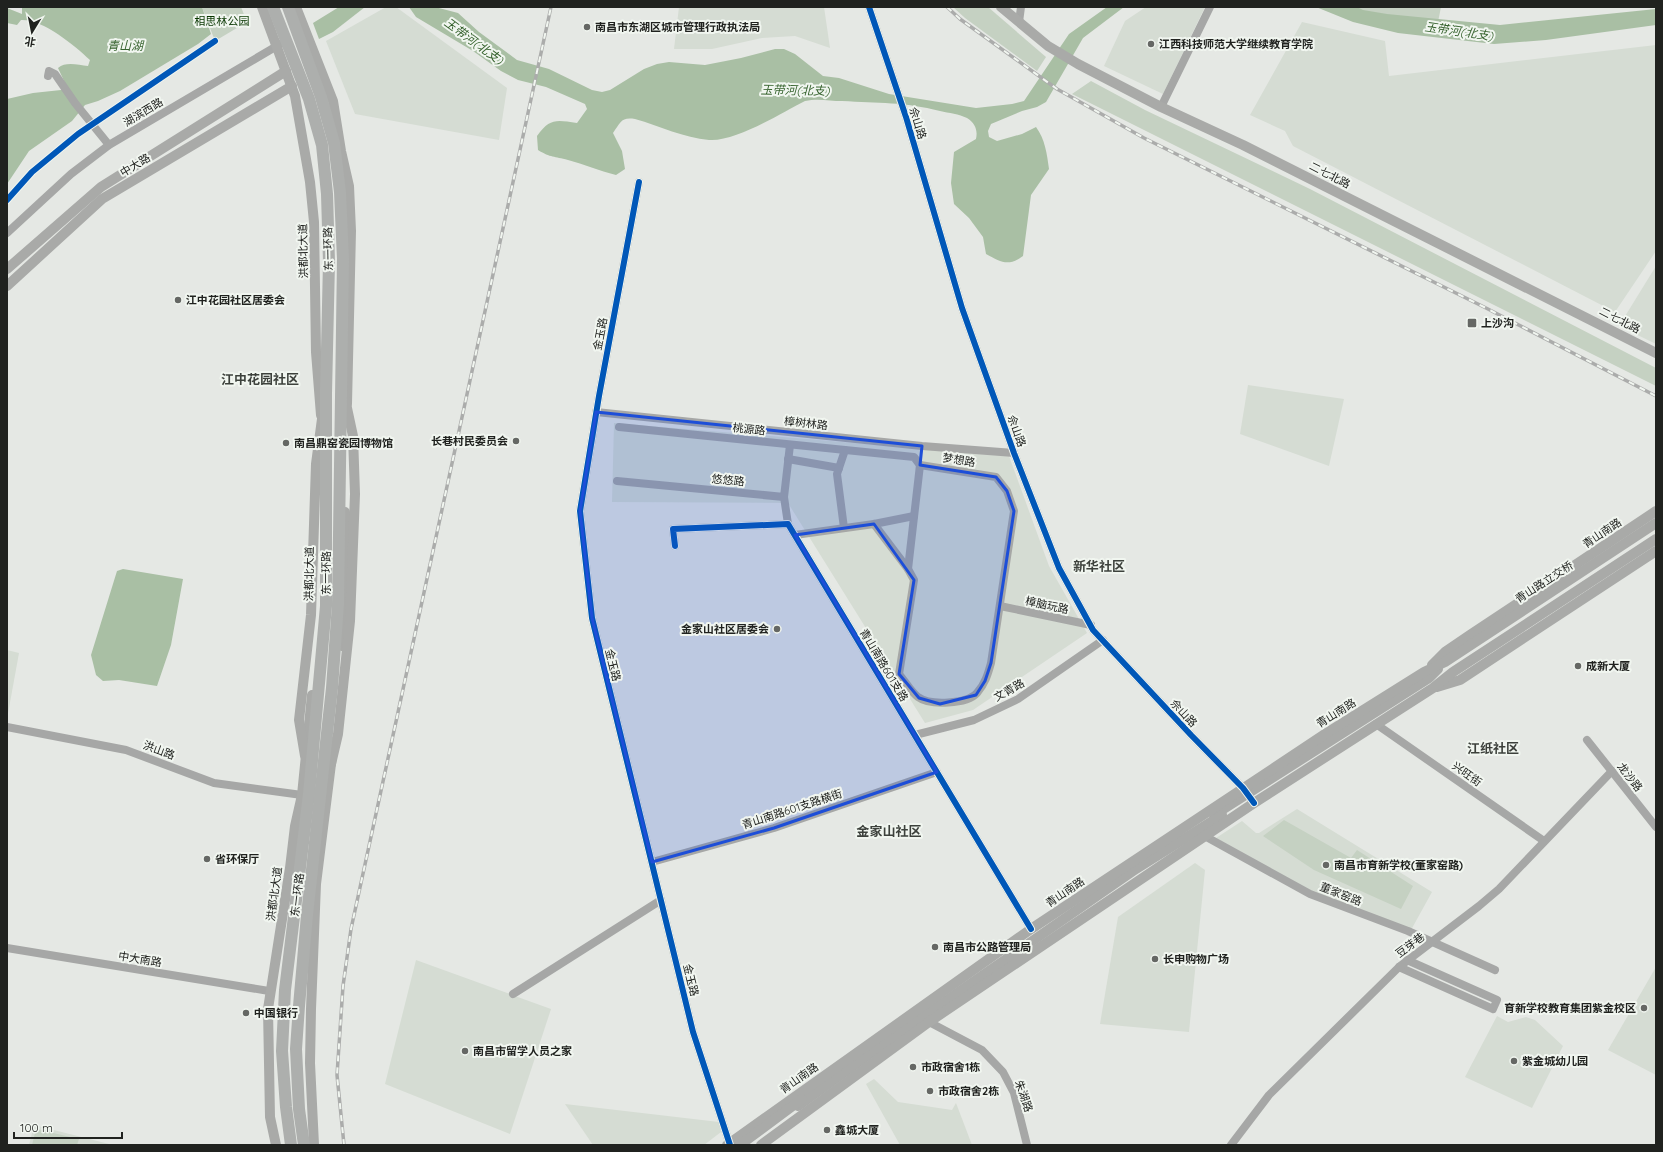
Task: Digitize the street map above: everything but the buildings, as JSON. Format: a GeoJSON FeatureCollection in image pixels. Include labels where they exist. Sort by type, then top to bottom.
{"type":"FeatureCollection","features":[{"type":"Feature","properties":{"kind":"highway","name":"东一环路"},"geometry":{"type":"LineString","coordinates":[[273,7],[309,99],[322,145],[327,194],[329,262],[326,393],[326,606],[310,794],[286,990],[283,1043],[286,1107],[291,1145]]}},
{"type":"Feature","properties":{"kind":"highway","name":"东一环路"},"geometry":{"type":"LineString","coordinates":[[288,7],[321,97],[335,150],[340,192],[343,259],[338,604],[332,688],[308,915],[296,1049],[299,1109],[304,1145]]}},
{"type":"Feature","properties":{"kind":"main road","name":"洪都北大道"},"geometry":{"type":"LineString","coordinates":[[262,7],[292,86],[304,141],[310,182],[314,215],[316,352],[322,432],[322,594],[302,795],[295,826],[268,1010],[270,1117],[276,1145]]}},
{"type":"Feature","properties":{"kind":"main road"},"geometry":{"type":"LineString","coordinates":[[296,7],[333,101],[341,151],[349,186],[351,231],[346,450],[346,611],[331,764],[316,884],[310,1009],[310,1063],[314,1145]]}},
{"type":"Feature","properties":{"kind":"main road","name":"二七北路"},"geometry":{"type":"LineString","coordinates":[[1001,7],[1048,46],[1078,64],[1160,107],[1243,145],[1656,353]]}},
{"type":"Feature","properties":{"kind":"main road","name":"中大路"},"geometry":{"type":"LineString","coordinates":[[7,269],[101,187],[286,71]]}},
{"type":"Feature","properties":{"kind":"main road","name":"中大路"},"geometry":{"type":"LineString","coordinates":[[7,286],[102,199],[292,86]]}},
{"type":"Feature","properties":{"kind":"main road"},"geometry":{"type":"LineString","coordinates":[[331,764],[338,734],[350,621],[355,494],[353,436],[342,386]]}},
{"type":"Feature","properties":{"kind":"main road"},"geometry":{"type":"LineString","coordinates":[[305,756],[298,720],[311,615],[316,464],[326,393]]}},
{"type":"Feature","properties":{"kind":"main road","name":"青山南路"},"geometry":{"type":"LineString","coordinates":[[1424,672],[1445,652],[1656,511]]}},
{"type":"Feature","properties":{"kind":"main road","name":"青山路立交桥"},"geometry":{"type":"LineString","coordinates":[[1445,662],[1656,523]]}},
{"type":"Feature","properties":{"kind":"main road"},"geometry":{"type":"LineString","coordinates":[[1248,796],[1432,682],[1453,672],[1656,539]]}},
{"type":"Feature","properties":{"kind":"main road","name":"青山南路"},"geometry":{"type":"LineString","coordinates":[[1433,688],[1460,680],[1656,551]]}},
{"type":"Feature","properties":{"kind":"main road"},"geometry":{"type":"LineString","coordinates":[[1248,796],[1429,678],[1445,662]]}},
{"type":"Feature","properties":{"kind":"main road","name":"青山南路"},"geometry":{"type":"LineString","coordinates":[[761,1145],[1195,830],[1248,796],[1325,734],[1424,672],[1445,662]]}},
{"type":"Feature","properties":{"kind":"main road","name":"青山南路"},"geometry":{"type":"LineString","coordinates":[[729,1144],[1031,929],[1195,830],[1248,796],[1376,724],[1433,688],[1453,672]]}},
{"type":"Feature","properties":{"kind":"main road"},"geometry":{"type":"LineString","coordinates":[[740,1145],[960,984],[1119,876],[1195,830]]}},
{"type":"Feature","properties":{"kind":"main road"},"geometry":{"type":"LineString","coordinates":[[746,1145],[891,1039],[1136,869],[1195,830]]}},
{"type":"Feature","properties":{"kind":"street","name":"佘山路"},"geometry":{"type":"LineString","coordinates":[[869,7],[898,90],[962,308],[1014,453],[1059,568],[1091,625],[1103,640],[1248,796]]}},
{"type":"Feature","properties":{"kind":"street"},"geometry":{"type":"LineString","coordinates":[[1018,7],[1018,21]]}},
{"type":"Feature","properties":{"kind":"street"},"geometry":{"type":"LineString","coordinates":[[1018,21],[1021,7]]}},
{"type":"Feature","properties":{"kind":"street"},"geometry":{"type":"LineString","coordinates":[[1160,107],[1210,7]]}},
{"type":"Feature","properties":{"kind":"street","name":"湖滨西路"},"geometry":{"type":"LineString","coordinates":[[7,233],[71,174],[109,145],[305,30]]}},
{"type":"Feature","properties":{"kind":"street"},"geometry":{"type":"LineString","coordinates":[[52,75],[109,145]]}},
{"type":"Feature","properties":{"kind":"street","name":"金玉路"},"geometry":{"type":"LineString","coordinates":[[639,182],[596,412],[580,511],[592,618],[693,1032],[729,1144]]}},
{"type":"Feature","properties":{"kind":"street","name":"樟树林路"},"geometry":{"type":"LineString","coordinates":[[596,412],[922,446],[1014,453]]}},
{"type":"Feature","properties":{"kind":"street","name":"桃源路"},"geometry":{"type":"LineString","coordinates":[[619,427],[914,457],[920,465]]}},
{"type":"Feature","properties":{"kind":"street"},"geometry":{"type":"LineString","coordinates":[[674,546],[673,529],[788,524],[784,496],[790,444]]}},
{"type":"Feature","properties":{"kind":"street"},"geometry":{"type":"LineString","coordinates":[[920,465],[922,446]]}},
{"type":"Feature","properties":{"kind":"street"},"geometry":{"type":"LineString","coordinates":[[844,528],[837,474],[845,450]]}},
{"type":"Feature","properties":{"kind":"street"},"geometry":{"type":"LineString","coordinates":[[788,459],[839,468]]}},
{"type":"Feature","properties":{"kind":"street","name":"梦想路"},"geometry":{"type":"LineString","coordinates":[[920,465],[996,477],[1007,491],[1014,511],[991,663],[985,681],[976,695],[962,700],[940,704],[919,698],[898,674],[914,580],[908,569],[920,465]]}},
{"type":"Feature","properties":{"kind":"street","name":"悠悠路"},"geometry":{"type":"LineString","coordinates":[[617,481],[784,496]]}},
{"type":"Feature","properties":{"kind":"street"},"geometry":{"type":"LineString","coordinates":[[795,535],[874,524],[914,516]]}},
{"type":"Feature","properties":{"kind":"street","name":"青山南路601支路"},"geometry":{"type":"LineString","coordinates":[[788,524],[1031,929]]}},
{"type":"Feature","properties":{"kind":"street"},"geometry":{"type":"LineString","coordinates":[[874,524],[908,569]]}},
{"type":"Feature","properties":{"kind":"street","name":"樟脑玩路"},"geometry":{"type":"LineString","coordinates":[[1000,606],[1091,625]]}},
{"type":"Feature","properties":{"kind":"street","name":"文青路"},"geometry":{"type":"LineString","coordinates":[[914,735],[974,720],[1018,700],[1103,640]]}},
{"type":"Feature","properties":{"kind":"street","name":"兴旺街"},"geometry":{"type":"LineString","coordinates":[[1376,724],[1544,841]]}},
{"type":"Feature","properties":{"kind":"street","name":"洪山路"},"geometry":{"type":"LineString","coordinates":[[7,727],[126,750],[214,783],[302,795]]}},
{"type":"Feature","properties":{"kind":"street","name":"龙沙路"},"geometry":{"type":"LineString","coordinates":[[1587,740],[1656,827]]}},
{"type":"Feature","properties":{"kind":"street","name":"豆芽巷"},"geometry":{"type":"LineString","coordinates":[[1231,1145],[1268,1095],[1399,967],[1499,889],[1518,871],[1544,841],[1612,771]]}},
{"type":"Feature","properties":{"kind":"street","name":"青山南路601支路横街"},"geometry":{"type":"LineString","coordinates":[[652,862],[774,828],[937,772]]}},
{"type":"Feature","properties":{"kind":"street","name":"董家窑路"},"geometry":{"type":"LineString","coordinates":[[1195,830],[1310,894],[1408,931],[1495,970]]}},
{"type":"Feature","properties":{"kind":"street"},"geometry":{"type":"LineString","coordinates":[[513,994],[661,900]]}},
{"type":"Feature","properties":{"kind":"street","name":"中大南路"},"geometry":{"type":"LineString","coordinates":[[7,948],[270,991]]}},
{"type":"Feature","properties":{"kind":"street"},"geometry":{"type":"LineString","coordinates":[[1399,967],[1493,1009],[1497,1000],[1408,960]]}},
{"type":"Feature","properties":{"kind":"street","name":"朱湖路"},"geometry":{"type":"LineString","coordinates":[[929,1022],[982,1050],[1003,1072],[1014,1093],[1027,1145]]}},
{"type":"Feature","properties":{"kind":"highlighted area"},"geometry":{"type":"Polygon","coordinates":[[[596,412],[922,446],[920,465],[996,477],[1007,491],[1014,511],[991,663],[985,681],[976,695],[940,704],[919,698],[899,674],[914,580],[874,524],[795,535],[937,772],[774,828],[652,862],[592,618],[580,511],[596,412]]]}},
{"type":"Feature","properties":{"kind":"shaded area"},"geometry":{"type":"Polygon","coordinates":[[[386,7],[396,7],[507,88],[499,140],[355,114],[326,41],[386,7]]]}},
{"type":"Feature","properties":{"kind":"shaded area"},"geometry":{"type":"Polygon","coordinates":[[[679,7],[824,7],[830,48],[795,36],[762,38],[712,49],[674,49],[679,7]]]}},
{"type":"Feature","properties":{"kind":"shaded area","name":"江西科技师范大学继续教育学院"},"geometry":{"type":"Polygon","coordinates":[[[1146,7],[1205,7],[1163,94],[1104,66],[1125,21],[1146,7]]]}},
{"type":"Feature","properties":{"kind":"shaded area"},"geometry":{"type":"Polygon","coordinates":[[[1302,22],[1385,41],[1389,76],[1656,45],[1656,251],[1615,312],[1293,146],[1285,131],[1250,115],[1302,22]]]}},
{"type":"Feature","properties":{"kind":"shaded area"},"geometry":{"type":"Polygon","coordinates":[[[1656,266],[1656,344],[1619,326],[1656,266]]]}},
{"type":"Feature","properties":{"kind":"shaded area"},"geometry":{"type":"Polygon","coordinates":[[[1248,385],[1344,399],[1329,466],[1240,434],[1248,385]]]}},
{"type":"Feature","properties":{"kind":"shaded area"},"geometry":{"type":"Polygon","coordinates":[[[614,423],[1009,456],[1049,566],[1087,633],[973,710],[925,723],[788,503],[612,502],[614,423]]]}},
{"type":"Feature","properties":{"kind":"shaded area"},"geometry":{"type":"Polygon","coordinates":[[[7,650],[19,653],[7,719],[7,650]]]}},
{"type":"Feature","properties":{"kind":"shaded area","name":"南昌市育新学校(董家窑路)"},"geometry":{"type":"Polygon","coordinates":[[[1297,809],[1432,892],[1411,930],[1313,892],[1216,838],[1242,821],[1256,833],[1259,833],[1297,809]]]}},
{"type":"Feature","properties":{"kind":"shaded area"},"geometry":{"type":"Polygon","coordinates":[[[1195,863],[1205,870],[1189,1032],[1100,1024],[1118,917],[1195,863]]]}},
{"type":"Feature","properties":{"kind":"shaded area","name":"南昌市留学人员之家"},"geometry":{"type":"Polygon","coordinates":[[[416,960],[551,1009],[510,1134],[385,1084],[416,960]]]}},
{"type":"Feature","properties":{"kind":"shaded area","name":"育新学校教育集团紫金校区"},"geometry":{"type":"Polygon","coordinates":[[[1656,967],[1656,1075],[1608,1050],[1656,967]]]}},
{"type":"Feature","properties":{"kind":"shaded area","name":"紫金城幼儿园"},"geometry":{"type":"Polygon","coordinates":[[[1497,1016],[1508,1022],[1526,1017],[1535,1020],[1563,1046],[1532,1108],[1465,1077],[1497,1016]]]}},
{"type":"Feature","properties":{"kind":"shaded area"},"geometry":{"type":"Polygon","coordinates":[[[874,1079],[898,1102],[952,1110],[956,1103],[972,1145],[900,1145],[866,1084],[874,1079]]]}},
{"type":"Feature","properties":{"kind":"shaded area"},"geometry":{"type":"Polygon","coordinates":[[[565,1104],[719,1122],[721,1132],[704,1145],[593,1145],[565,1104]]]}},
{"type":"Feature","properties":{"kind":"shaded area"},"geometry":{"type":"Polygon","coordinates":[[[34,1125],[113,1145],[29,1145],[34,1125]]]}},
{"type":"Feature","properties":{"kind":"green space","name":"相思林公园"},"geometry":{"type":"Polygon","coordinates":[[[202,7],[241,7],[247,22],[215,41],[202,7]]]}},
{"type":"Feature","properties":{"kind":"green space"},"geometry":{"type":"Polygon","coordinates":[[[953,7],[988,7],[1046,57],[1037,71],[965,18],[953,7]]]}},
{"type":"Feature","properties":{"kind":"green space"},"geometry":{"type":"Polygon","coordinates":[[[1352,7],[1441,7],[1438,22],[1362,11],[1352,7]]]}},
{"type":"Feature","properties":{"kind":"green space"},"geometry":{"type":"Polygon","coordinates":[[[1091,81],[1145,110],[1310,189],[1656,368],[1656,386],[1072,94],[1091,81]]]}},
{"type":"Feature","properties":{"kind":"green space"},"geometry":{"type":"Polygon","coordinates":[[[1284,820],[1351,858],[1357,850],[1413,886],[1401,909],[1314,870],[1263,836],[1284,820]]]}},
{"type":"Feature","properties":{"kind":"green space"},"geometry":{"type":"Polygon","coordinates":[[[36,1129],[79,1139],[77,1145],[32,1145],[36,1129]]]}},
{"type":"Feature","properties":{"kind":"water","name":"青山湖"},"geometry":{"type":"Polygon","coordinates":[[[22,7],[202,7],[211,34],[198,44],[120,91],[85,105],[72,121],[29,151],[7,184],[7,99],[33,93],[61,90],[64,88],[65,83],[58,68],[68,64],[88,66],[90,60],[67,40],[48,28],[30,21],[21,20],[17,25],[7,23],[7,8],[22,14],[22,7]]]}},
{"type":"Feature","properties":{"kind":"water"},"geometry":{"type":"Polygon","coordinates":[[[339,7],[365,7],[333,32],[319,39],[313,23],[339,7]]]}},
{"type":"Feature","properties":{"kind":"water","name":"玉带河(北支)"},"geometry":{"type":"Polygon","coordinates":[[[409,7],[435,7],[458,13],[479,32],[517,60],[549,69],[592,90],[602,92],[610,90],[644,69],[657,64],[669,62],[705,65],[775,49],[784,49],[795,54],[823,76],[839,78],[889,94],[976,108],[1012,104],[1024,101],[1069,34],[1107,7],[1124,7],[1083,38],[1046,102],[1037,107],[1022,111],[991,124],[988,131],[989,137],[997,141],[1022,134],[1036,127],[1044,142],[1049,169],[1031,195],[1023,256],[1013,261],[1004,262],[986,254],[983,237],[969,218],[954,204],[951,183],[954,152],[976,139],[977,136],[974,124],[967,118],[927,108],[903,104],[810,100],[805,101],[745,132],[720,139],[709,140],[681,134],[635,119],[627,119],[620,123],[613,133],[622,151],[625,169],[616,175],[550,156],[538,150],[537,136],[546,126],[550,123],[559,121],[577,123],[587,109],[585,104],[546,87],[518,80],[501,71],[473,51],[416,17],[409,7]]]}},
{"type":"Feature","properties":{"kind":"water","name":"玉带河(北支)"},"geometry":{"type":"Polygon","coordinates":[[[1316,7],[1357,7],[1363,10],[1387,14],[1500,25],[1656,9],[1656,25],[1546,40],[1494,44],[1398,33],[1353,22],[1316,7]]]}},
{"type":"Feature","properties":{"kind":"water"},"geometry":{"type":"Polygon","coordinates":[[[123,569],[183,579],[171,645],[157,686],[119,680],[103,681],[96,675],[91,655],[117,571],[123,569]]]}},
{"type":"Feature","properties":{"kind":"railway"},"geometry":{"type":"LineString","coordinates":[[344,1145],[337,1075],[343,986],[351,929],[551,7]]}},
{"type":"Feature","properties":{"kind":"railway"},"geometry":{"type":"LineString","coordinates":[[947,7],[960,19],[1057,89],[1144,138],[1486,308],[1656,396]]}},
{"type":"Feature","properties":{"kind":"cycle path"},"geometry":{"type":"LineString","coordinates":[[869,7],[906,117],[962,308],[1014,453],[1059,568],[1093,630],[1191,735],[1243,788],[1254,803]]}},
{"type":"Feature","properties":{"kind":"cycle path"},"geometry":{"type":"LineString","coordinates":[[7,200],[32,172],[78,134],[215,41]]}},
{"type":"Feature","properties":{"kind":"cycle path"},"geometry":{"type":"LineString","coordinates":[[639,182],[599,396],[580,511],[592,618],[693,1032],[730,1145]]}},
{"type":"Feature","properties":{"kind":"cycle path"},"geometry":{"type":"LineString","coordinates":[[675,546],[673,529],[788,524],[1031,929]]}},
{"type":"Feature","properties":{"kind":"place","name":"南昌市东湖区城市管理行政执法局"},"geometry":{"type":"Point","coordinates":[587,27]}},
{"type":"Feature","properties":{"kind":"place","name":"江西科技师范大学继续教育学院"},"geometry":{"type":"Point","coordinates":[1151,44]}},
{"type":"Feature","properties":{"kind":"place","name":"江中花园社区居委会"},"geometry":{"type":"Point","coordinates":[178,300]}},
{"type":"Feature","properties":{"kind":"place","name":"上沙沟"},"geometry":{"type":"Point","coordinates":[1472,323]}},
{"type":"Feature","properties":{"kind":"place","name":"长巷村民委员会"},"geometry":{"type":"Point","coordinates":[516,441]}},
{"type":"Feature","properties":{"kind":"place","name":"南昌鼎窑瓷园博物馆"},"geometry":{"type":"Point","coordinates":[286,443]}},
{"type":"Feature","properties":{"kind":"place","name":"金家山社区居委会"},"geometry":{"type":"Point","coordinates":[777,629]}},
{"type":"Feature","properties":{"kind":"place","name":"成新大厦"},"geometry":{"type":"Point","coordinates":[1578,666]}},
{"type":"Feature","properties":{"kind":"place","name":"省环保厅"},"geometry":{"type":"Point","coordinates":[207,859]}},
{"type":"Feature","properties":{"kind":"place","name":"南昌市育新学校(董家窑路)"},"geometry":{"type":"Point","coordinates":[1326,865]}},
{"type":"Feature","properties":{"kind":"place","name":"南昌市公路管理局"},"geometry":{"type":"Point","coordinates":[935,947]}},
{"type":"Feature","properties":{"kind":"place","name":"长申购物广场"},"geometry":{"type":"Point","coordinates":[1155,959]}},
{"type":"Feature","properties":{"kind":"place","name":"育新学校教育集团紫金校区"},"geometry":{"type":"Point","coordinates":[1644,1008]}},
{"type":"Feature","properties":{"kind":"place","name":"中国银行"},"geometry":{"type":"Point","coordinates":[246,1013]}},
{"type":"Feature","properties":{"kind":"place","name":"南昌市留学人员之家"},"geometry":{"type":"Point","coordinates":[465,1051]}},
{"type":"Feature","properties":{"kind":"place","name":"紫金城幼儿园"},"geometry":{"type":"Point","coordinates":[1514,1061]}},
{"type":"Feature","properties":{"kind":"place","name":"市政宿舍1栋"},"geometry":{"type":"Point","coordinates":[913,1067]}},
{"type":"Feature","properties":{"kind":"place","name":"市政宿舍2栋"},"geometry":{"type":"Point","coordinates":[930,1091]}},
{"type":"Feature","properties":{"kind":"place","name":"鑫城大厦"},"geometry":{"type":"Point","coordinates":[827,1130]}},
{"type":"Feature","properties":{"kind":"district","name":"江中花园社区"},"geometry":{"type":"Point","coordinates":[260,379]}},
{"type":"Feature","properties":{"kind":"district","name":"新华社区"},"geometry":{"type":"Point","coordinates":[1099,566]}},
{"type":"Feature","properties":{"kind":"district","name":"江纸社区"},"geometry":{"type":"Point","coordinates":[1493,748]}},
{"type":"Feature","properties":{"kind":"district","name":"金家山社区"},"geometry":{"type":"Point","coordinates":[889,831]}}]}
